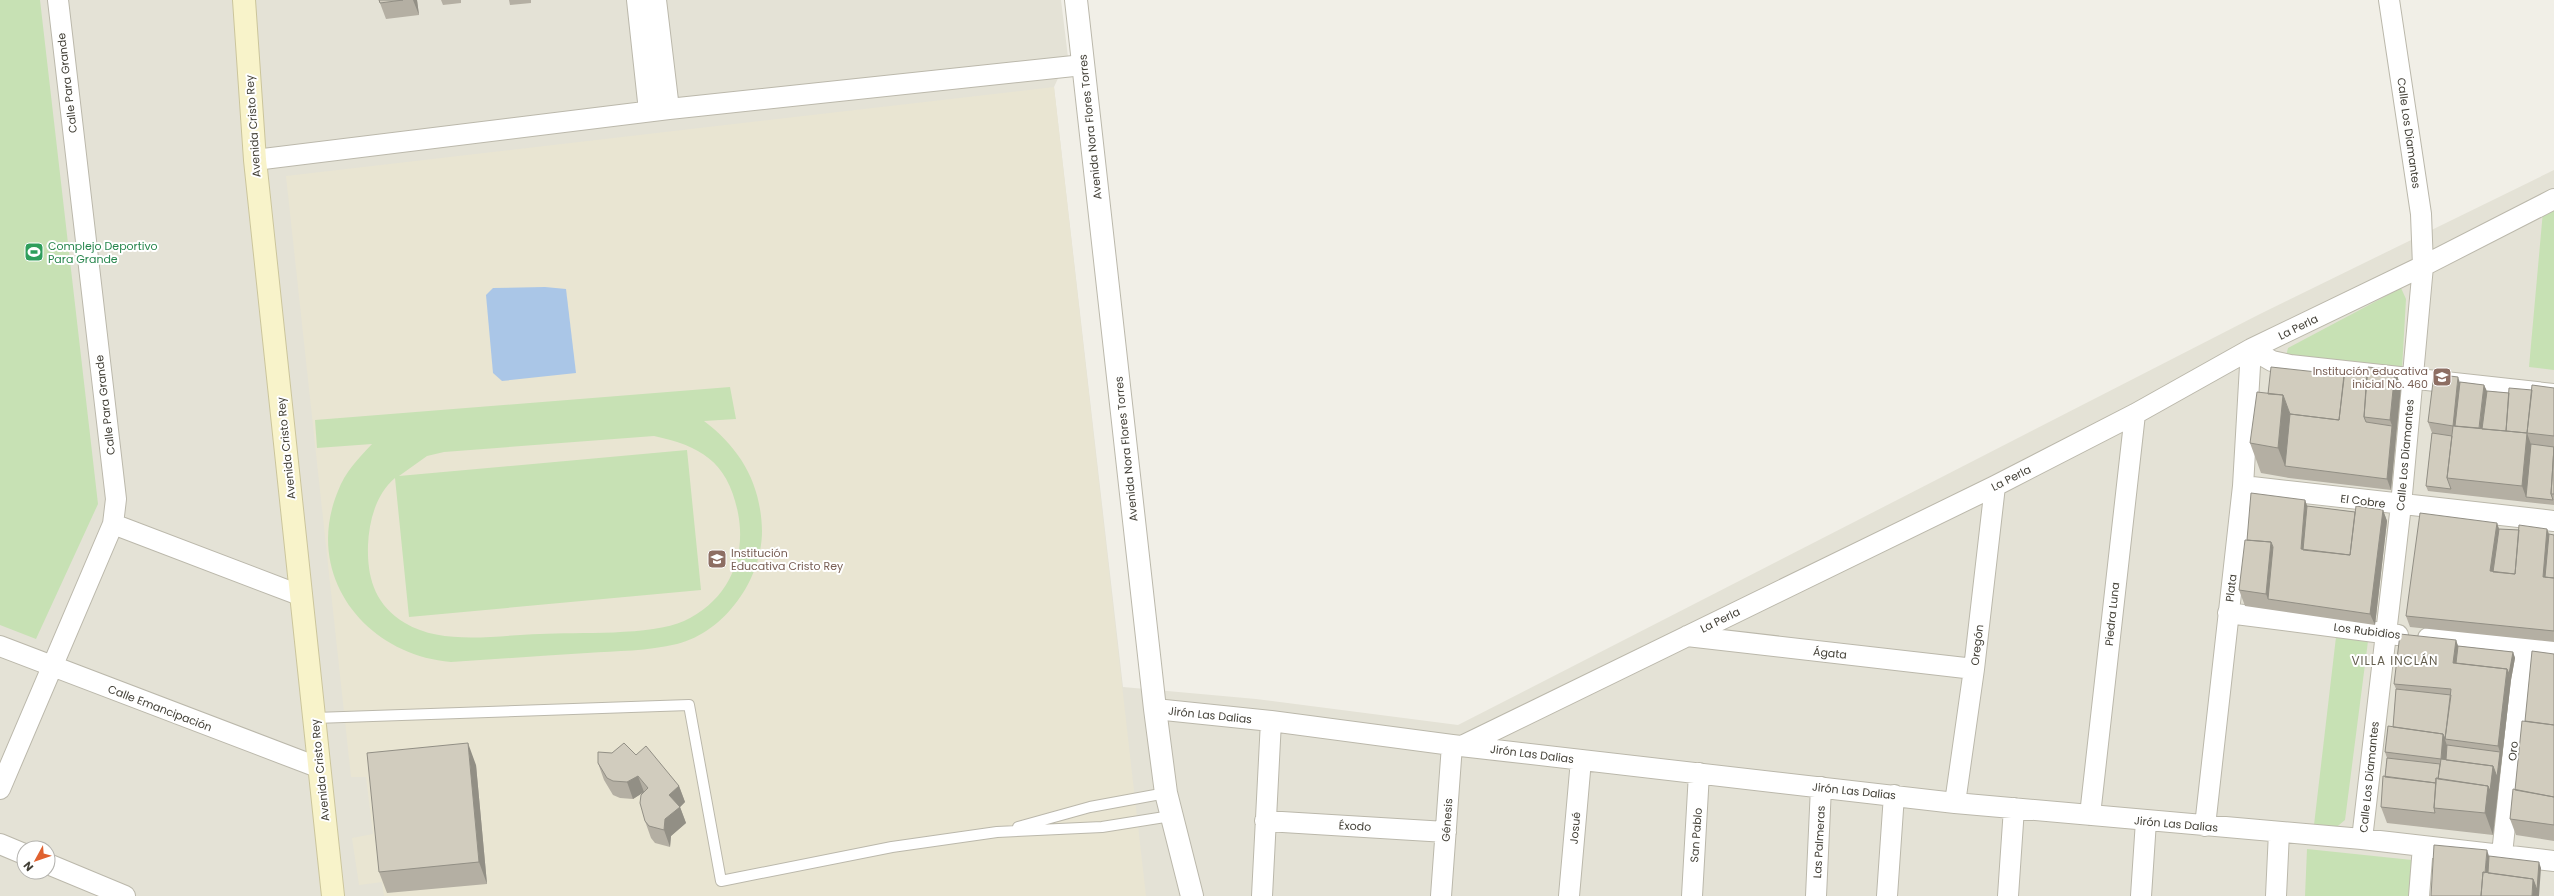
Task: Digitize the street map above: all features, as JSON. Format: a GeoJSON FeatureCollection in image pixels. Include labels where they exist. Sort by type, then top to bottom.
{"type":"FeatureCollection","features":[{"type":"Feature","properties":{"kind":"main road","name":"Avenida Cristo Rey"},"geometry":{"type":"LineString","coordinates":[[244,0],[255,160],[333,896]]}},
{"type":"Feature","properties":{"kind":"street","name":"Calle Para Grande"},"geometry":{"type":"LineString","coordinates":[[0,789],[113,524],[116,499],[58,0]]}},
{"type":"Feature","properties":{"kind":"street"},"geometry":{"type":"LineString","coordinates":[[637,0],[659,110]]}},
{"type":"Feature","properties":{"kind":"street"},"geometry":{"type":"LineString","coordinates":[[656,0],[659,110]]}},
{"type":"Feature","properties":{"kind":"street","name":"Avenida Nora Flores Torres"},"geometry":{"type":"LineString","coordinates":[[1076,0],[1155,709],[1166,794],[1192,896]]}},
{"type":"Feature","properties":{"kind":"street","name":"Calle Los Diamantes"},"geometry":{"type":"LineString","coordinates":[[2362,839],[2401,505],[2423,266],[2421,214],[2390,0]]}},
{"type":"Feature","properties":{"kind":"street"},"geometry":{"type":"LineString","coordinates":[[255,160],[659,110],[1083,65]]}},
{"type":"Feature","properties":{"kind":"street","name":"La Perla"},"geometry":{"type":"LineString","coordinates":[[1457,745],[1687,636],[1995,486],[2135,414],[2251,350],[2423,266],[2554,199]]}},
{"type":"Feature","properties":{"kind":"street"},"geometry":{"type":"LineString","coordinates":[[2251,350],[2272,361],[2290,365],[2412,377],[2554,394]]}},
{"type":"Feature","properties":{"kind":"street","name":"Plata"},"geometry":{"type":"LineString","coordinates":[[2205,826],[2228,613],[2244,486],[2251,350]]}},
{"type":"Feature","properties":{"kind":"street","name":"Piedra Luna"},"geometry":{"type":"LineString","coordinates":[[2090,815],[2135,414]]}},
{"type":"Feature","properties":{"kind":"street","name":"Oregón"},"geometry":{"type":"LineString","coordinates":[[1955,803],[1974,669],[1995,486]]}},
{"type":"Feature","properties":{"kind":"street","name":"El Cobre"},"geometry":{"type":"LineString","coordinates":[[2244,486],[2401,505],[2554,520]]}},
{"type":"Feature","properties":{"kind":"street"},"geometry":{"type":"LineString","coordinates":[[113,524],[302,596]]}},
{"type":"Feature","properties":{"kind":"street","name":"Los Rubidios"},"geometry":{"type":"LineString","coordinates":[[2228,613],[2385,633],[2554,651]]}},
{"type":"Feature","properties":{"kind":"street","name":"Ágata"},"geometry":{"type":"LineString","coordinates":[[1687,636],[1974,669]]}},
{"type":"Feature","properties":{"kind":"street","name":"Calle Emancipación"},"geometry":{"type":"LineString","coordinates":[[0,646],[320,768]]}},
{"type":"Feature","properties":{"kind":"street","name":"Oro"},"geometry":{"type":"LineString","coordinates":[[2502,854],[2524,648]]}},
{"type":"Feature","properties":{"kind":"street","name":"Jirón Las Dalias"},"geometry":{"type":"LineString","coordinates":[[1155,709],[1271,720],[1580,760],[1955,803],[2362,839],[2554,861]]}},
{"type":"Feature","properties":{"kind":"street"},"geometry":{"type":"LineString","coordinates":[[1262,896],[1271,720]]}},
{"type":"Feature","properties":{"kind":"street","name":"Génesis"},"geometry":{"type":"LineString","coordinates":[[1441,896],[1446,832],[1457,745]]}},
{"type":"Feature","properties":{"kind":"street","name":"Josué"},"geometry":{"type":"LineString","coordinates":[[1569,896],[1580,760]]}},
{"type":"Feature","properties":{"kind":"street","name":"San Pablo"},"geometry":{"type":"LineString","coordinates":[[1692,896],[1699,773]]}},
{"type":"Feature","properties":{"kind":"street","name":"Las Palmeras"},"geometry":{"type":"LineString","coordinates":[[1816,896],[1821,787]]}},
{"type":"Feature","properties":{"kind":"street"},"geometry":{"type":"LineString","coordinates":[[1886,896],[1894,795]]}},
{"type":"Feature","properties":{"kind":"street"},"geometry":{"type":"LineString","coordinates":[[2008,896],[2014,808]]}},
{"type":"Feature","properties":{"kind":"street","name":"Éxodo"},"geometry":{"type":"LineString","coordinates":[[1265,821],[1446,832]]}},
{"type":"Feature","properties":{"kind":"street"},"geometry":{"type":"LineString","coordinates":[[2141,896],[2146,821]]}},
{"type":"Feature","properties":{"kind":"street"},"geometry":{"type":"LineString","coordinates":[[2276,896],[2279,832]]}},
{"type":"Feature","properties":{"kind":"street"},"geometry":{"type":"LineString","coordinates":[[0,844],[16,851]]}},
{"type":"Feature","properties":{"kind":"street"},"geometry":{"type":"LineString","coordinates":[[2419,896],[2422,846]]}},
{"type":"Feature","properties":{"kind":"street"},"geometry":{"type":"LineString","coordinates":[[56,867],[126,896]]}},
{"type":"Feature","properties":{"kind":"lane"},"geometry":{"type":"LineString","coordinates":[[315,718],[689,705],[721,881],[892,847],[997,832],[1102,827],[1171,816]]}},
{"type":"Feature","properties":{"kind":"lane"},"geometry":{"type":"LineString","coordinates":[[997,832],[1090,807],[1166,794]]}},
{"type":"Feature","properties":{"kind":"shaded area"},"geometry":{"type":"Polygon","coordinates":[[[0,0],[1061,0],[1068,57],[1054,87],[1123,687],[1256,699],[1458,725],[2260,314],[2554,170],[2554,896],[0,896],[0,0]]]}},
{"type":"Feature","properties":{"kind":"shaded area","name":"Institución Educativa Cristo Rey"},"geometry":{"type":"Polygon","coordinates":[[[1054,87],[1146,896],[384,896],[382,882],[359,885],[352,838],[373,834],[366,777],[351,777],[286,176],[1054,87]]]}},
{"type":"Feature","properties":{"kind":"green space","name":"Complejo Deportivo Para Grande"},"geometry":{"type":"Polygon","coordinates":[[[0,0],[40,0],[98,504],[36,639],[0,625],[0,0]]]}},
{"type":"Feature","properties":{"kind":"green space"},"geometry":{"type":"Polygon","coordinates":[[[2554,206],[2554,370],[2529,367],[2543,211],[2554,206]]]}},
{"type":"Feature","properties":{"kind":"green space"},"geometry":{"type":"Polygon","coordinates":[[[2401,288],[2406,299],[2402,369],[2286,356],[2288,348],[2401,288]]]}},
{"type":"Feature","properties":{"kind":"green space"},"geometry":{"type":"Polygon","coordinates":[[[730,387],[736,419],[704,421],[729,443],[746,469],[753,483],[761,514],[762,531],[760,549],[755,567],[748,585],[738,601],[725,616],[711,628],[694,638],[677,644],[632,650],[451,662],[420,656],[392,644],[368,627],[349,605],[336,580],[329,552],[329,522],[338,491],[344,478],[352,466],[372,444],[317,448],[315,420],[730,387]],[[654,436],[444,452],[427,456],[399,476],[687,450],[701,590],[409,617],[395,478],[388,484],[378,500],[370,527],[368,557],[371,579],[375,590],[386,608],[405,623],[436,635],[453,637],[471,638],[634,631],[670,626],[684,621],[699,613],[712,602],[730,577],[736,562],[740,530],[738,513],[733,495],[727,481],[719,469],[710,459],[699,451],[671,440],[654,436]]]}},
{"type":"Feature","properties":{"kind":"green space"},"geometry":{"type":"Polygon","coordinates":[[[2336,637],[2368,641],[2345,820],[2333,830],[2314,825],[2336,637]]]}},
{"type":"Feature","properties":{"kind":"green space"},"geometry":{"type":"Polygon","coordinates":[[[2307,849],[2412,860],[2410,896],[2305,896],[2307,849]]]}},
{"type":"Feature","properties":{"kind":"water"},"geometry":{"type":"Polygon","coordinates":[[[545,287],[566,289],[576,373],[502,381],[493,373],[486,295],[493,288],[545,287]]]}},
{"type":"Feature","properties":{"kind":"building"},"geometry":{"type":"Polygon","coordinates":[[[379,0],[403,0],[380,3],[379,0]]]}},
{"type":"Feature","properties":{"kind":"building"},"geometry":{"type":"Polygon","coordinates":[[[2271,367],[2344,375],[2339,420],[2290,414],[2283,395],[2268,394],[2271,367]]]}},
{"type":"Feature","properties":{"kind":"building"},"geometry":{"type":"Polygon","coordinates":[[[2368,367],[2395,370],[2390,420],[2364,417],[2368,367]]]}},
{"type":"Feature","properties":{"kind":"building"},"geometry":{"type":"Polygon","coordinates":[[[2345,370],[2367,372],[2364,417],[2366,422],[2392,426],[2387,479],[2285,466],[2290,414],[2339,420],[2345,370]]]}},
{"type":"Feature","properties":{"kind":"building"},"geometry":{"type":"Polygon","coordinates":[[[2434,374],[2458,377],[2453,426],[2428,422],[2434,374]]]}},
{"type":"Feature","properties":{"kind":"building"},"geometry":{"type":"Polygon","coordinates":[[[2460,382],[2484,385],[2479,428],[2455,426],[2460,382]]]}},
{"type":"Feature","properties":{"kind":"building"},"geometry":{"type":"Polygon","coordinates":[[[2532,385],[2554,388],[2554,436],[2527,433],[2532,385]]]}},
{"type":"Feature","properties":{"kind":"building"},"geometry":{"type":"Polygon","coordinates":[[[2509,388],[2532,390],[2527,433],[2506,431],[2509,388]]]}},
{"type":"Feature","properties":{"kind":"building"},"geometry":{"type":"Polygon","coordinates":[[[2487,391],[2509,393],[2506,431],[2482,429],[2487,391]]]}},
{"type":"Feature","properties":{"kind":"building"},"geometry":{"type":"Polygon","coordinates":[[[2257,392],[2283,395],[2278,448],[2250,443],[2257,392]]]}},
{"type":"Feature","properties":{"kind":"building"},"geometry":{"type":"Polygon","coordinates":[[[2453,426],[2527,433],[2522,486],[2447,478],[2453,426]]]}},
{"type":"Feature","properties":{"kind":"building"},"geometry":{"type":"Polygon","coordinates":[[[2432,433],[2452,436],[2447,478],[2451,489],[2426,486],[2432,433]]]}},
{"type":"Feature","properties":{"kind":"building"},"geometry":{"type":"Polygon","coordinates":[[[2531,444],[2554,447],[2551,494],[2553,500],[2526,497],[2531,444]]]}},
{"type":"Feature","properties":{"kind":"building"},"geometry":{"type":"Polygon","coordinates":[[[2554,447],[2554,494],[2551,494],[2554,447]]]}},
{"type":"Feature","properties":{"kind":"building"},"geometry":{"type":"Polygon","coordinates":[[[2251,493],[2305,500],[2301,549],[2350,555],[2356,506],[2383,510],[2370,614],[2268,599],[2273,547],[2271,542],[2247,540],[2251,493]]]}},
{"type":"Feature","properties":{"kind":"building"},"geometry":{"type":"Polygon","coordinates":[[[2307,506],[2355,512],[2350,555],[2303,550],[2307,506]]]}},
{"type":"Feature","properties":{"kind":"building"},"geometry":{"type":"Polygon","coordinates":[[[2420,513],[2497,523],[2490,571],[2515,574],[2519,525],[2547,529],[2543,577],[2554,578],[2554,631],[2406,616],[2420,513]]]}},
{"type":"Feature","properties":{"kind":"building"},"geometry":{"type":"Polygon","coordinates":[[[2499,529],[2519,530],[2515,574],[2493,572],[2499,529]]]}},
{"type":"Feature","properties":{"kind":"building"},"geometry":{"type":"Polygon","coordinates":[[[2549,534],[2554,535],[2554,578],[2545,577],[2549,534]]]}},
{"type":"Feature","properties":{"kind":"building"},"geometry":{"type":"Polygon","coordinates":[[[2245,540],[2271,542],[2266,594],[2239,590],[2245,540]]]}},
{"type":"Feature","properties":{"kind":"building"},"geometry":{"type":"Polygon","coordinates":[[[2400,634],[2456,640],[2453,663],[2507,669],[2498,746],[2445,739],[2451,689],[2394,684],[2400,634]]]}},
{"type":"Feature","properties":{"kind":"building"},"geometry":{"type":"Polygon","coordinates":[[[2458,646],[2513,652],[2509,674],[2507,669],[2456,663],[2458,646]]]}},
{"type":"Feature","properties":{"kind":"building"},"geometry":{"type":"Polygon","coordinates":[[[2532,651],[2554,654],[2554,725],[2525,721],[2532,651]]]}},
{"type":"Feature","properties":{"kind":"building"},"geometry":{"type":"Polygon","coordinates":[[[2396,689],[2451,695],[2445,739],[2443,734],[2393,727],[2396,689]]]}},
{"type":"Feature","properties":{"kind":"building"},"geometry":{"type":"Polygon","coordinates":[[[2522,721],[2554,725],[2554,797],[2515,790],[2522,721]]]}},
{"type":"Feature","properties":{"kind":"building"},"geometry":{"type":"Polygon","coordinates":[[[2388,726],[2443,734],[2441,759],[2385,752],[2388,726]]]}},
{"type":"Feature","properties":{"kind":"building"},"geometry":{"type":"Polygon","coordinates":[[[468,743],[479,862],[379,872],[367,753],[468,743]]]}},
{"type":"Feature","properties":{"kind":"building"},"geometry":{"type":"Polygon","coordinates":[[[624,743],[636,755],[646,746],[679,786],[669,795],[680,807],[665,819],[664,830],[649,826],[645,821],[640,803],[641,795],[648,788],[638,776],[627,782],[613,781],[607,778],[598,763],[598,752],[612,753],[624,743]]]}},
{"type":"Feature","properties":{"kind":"building"},"geometry":{"type":"Polygon","coordinates":[[[2447,745],[2500,752],[2497,777],[2493,766],[2446,760],[2447,745]]]}},
{"type":"Feature","properties":{"kind":"building"},"geometry":{"type":"Polygon","coordinates":[[[2387,758],[2440,764],[2438,779],[2436,778],[2436,783],[2385,777],[2387,758]]]}},
{"type":"Feature","properties":{"kind":"building"},"geometry":{"type":"Polygon","coordinates":[[[2441,759],[2493,766],[2490,791],[2488,786],[2438,779],[2441,759]]]}},
{"type":"Feature","properties":{"kind":"building"},"geometry":{"type":"Polygon","coordinates":[[[2383,776],[2436,783],[2435,813],[2381,807],[2383,776]]]}},
{"type":"Feature","properties":{"kind":"building"},"geometry":{"type":"Polygon","coordinates":[[[2436,778],[2488,786],[2485,813],[2434,808],[2436,778]]]}},
{"type":"Feature","properties":{"kind":"building"},"geometry":{"type":"Polygon","coordinates":[[[2513,789],[2554,797],[2554,825],[2510,819],[2513,789]]]}},
{"type":"Feature","properties":{"kind":"building"},"geometry":{"type":"Polygon","coordinates":[[[2434,845],[2487,850],[2481,896],[2431,896],[2434,845]]]}},
{"type":"Feature","properties":{"kind":"building"},"geometry":{"type":"Polygon","coordinates":[[[2489,856],[2539,862],[2537,890],[2533,879],[2488,873],[2489,856]]]}},
{"type":"Feature","properties":{"kind":"building"},"geometry":{"type":"Polygon","coordinates":[[[2483,872],[2533,879],[2532,896],[2481,896],[2483,872]]]}},
{"type":"Feature","properties":{"kind":"place","name":"Complejo Deportivo Para Grande"},"geometry":{"type":"Point","coordinates":[34,252]}},
{"type":"Feature","properties":{"kind":"place","name":"Institución educativa inicial No. 460"},"geometry":{"type":"Point","coordinates":[2442,377]}},
{"type":"Feature","properties":{"kind":"place","name":"Institución Educativa Cristo Rey"},"geometry":{"type":"Point","coordinates":[717,559]}},
{"type":"Feature","properties":{"kind":"district","name":"VILLA INCLÁN"},"geometry":{"type":"Point","coordinates":[2395,661]}}]}
